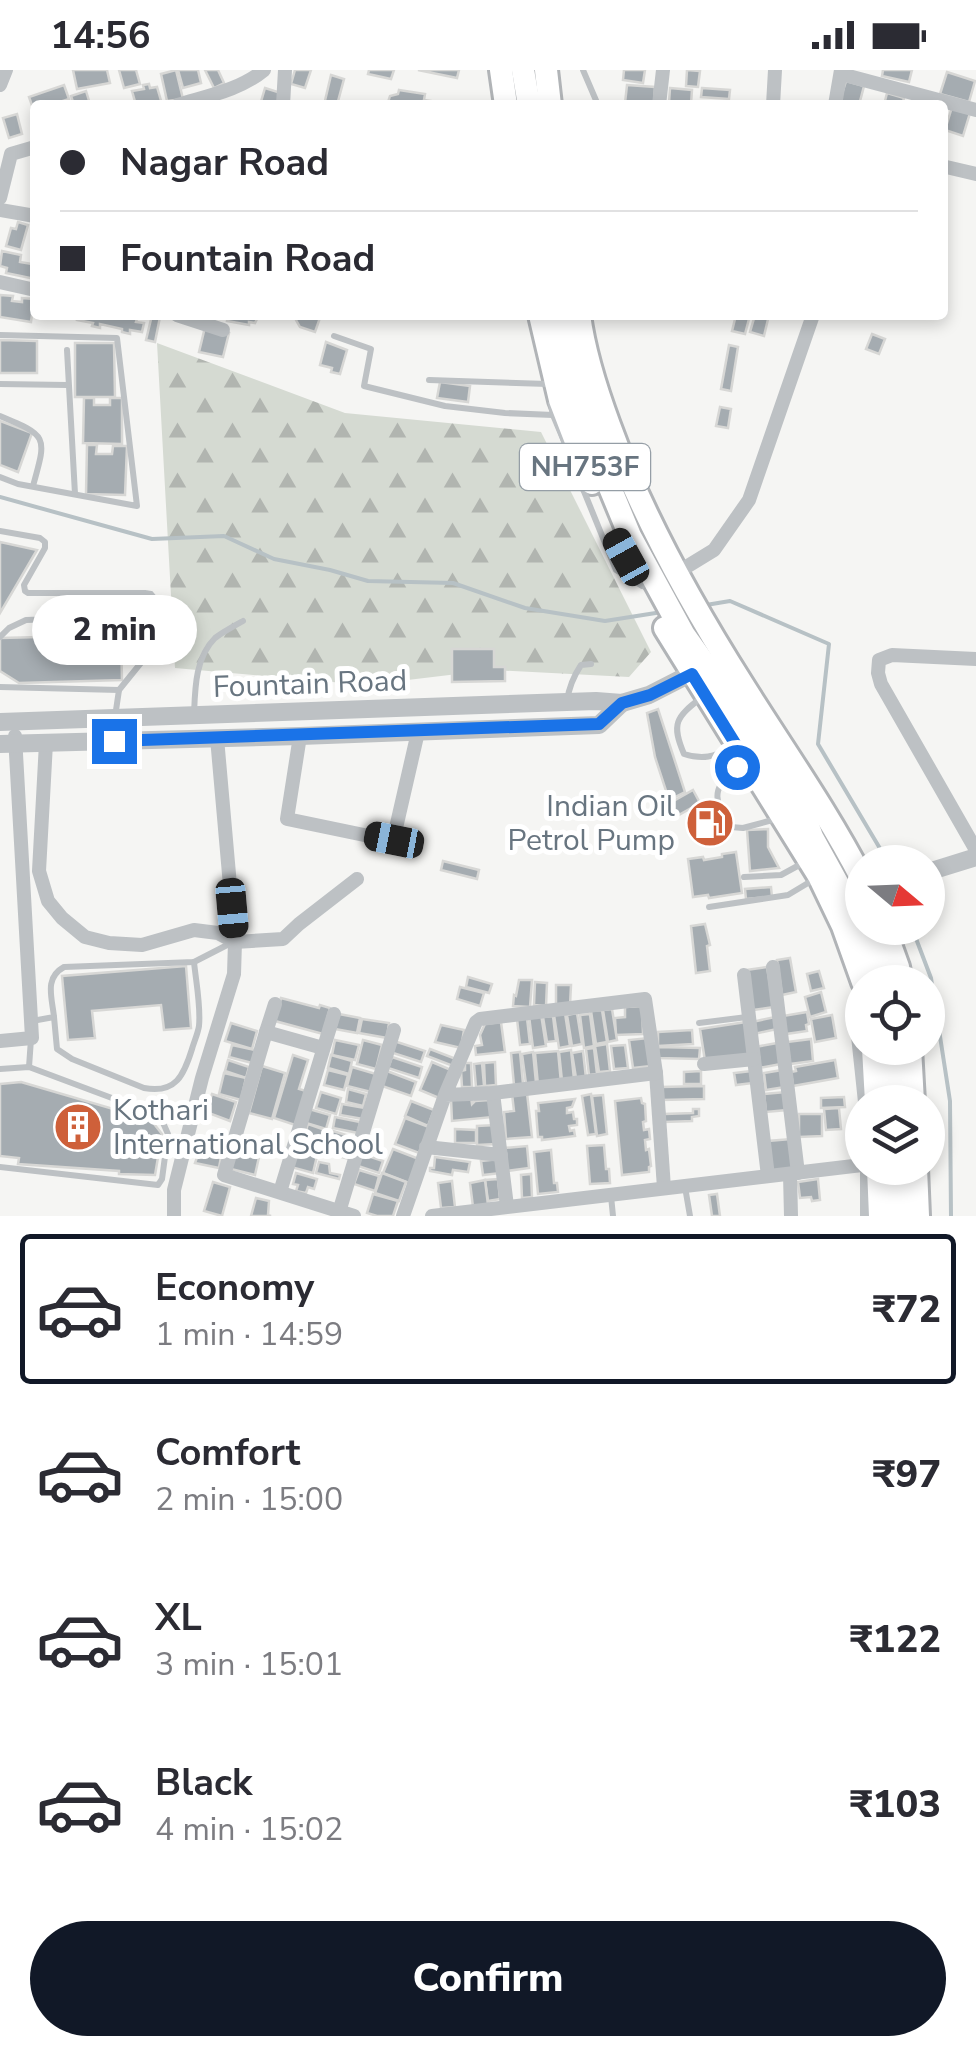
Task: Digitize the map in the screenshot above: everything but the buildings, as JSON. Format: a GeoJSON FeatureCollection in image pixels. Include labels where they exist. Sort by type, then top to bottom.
{"type":"FeatureCollection","features":[{"type":"Feature","properties":{"kind":"highway"},"geometry":{"type":"LineString","coordinates":[[501,70],[505,100]]}},
{"type":"Feature","properties":{"kind":"highway"},"geometry":{"type":"LineString","coordinates":[[524,70],[528,100]]}},
{"type":"Feature","properties":{"kind":"highway"},"geometry":{"type":"LineString","coordinates":[[546,70],[549,100]]}},
{"type":"Feature","properties":{"kind":"highway","name":"NH753F"},"geometry":{"type":"LineString","coordinates":[[541,320],[560,400],[583,463],[642,586],[664,612]]}},
{"type":"Feature","properties":{"kind":"highway"},"geometry":{"type":"LineString","coordinates":[[563,320],[577,392],[599,462],[664,612],[699,668],[768,755],[804,815],[813,858],[844,926],[857,965]]}},
{"type":"Feature","properties":{"kind":"highway","name":"NH753F"},"geometry":{"type":"LineString","coordinates":[[580,320],[596,389],[645,512],[696,607],[845,849]]}},
{"type":"Feature","properties":{"kind":"highway"},"geometry":{"type":"LineString","coordinates":[[699,668],[742,684]]}},
{"type":"Feature","properties":{"kind":"highway"},"geometry":{"type":"LineString","coordinates":[[699,668],[705,695],[782,817],[866,936],[876,965]]}},
{"type":"Feature","properties":{"kind":"highway"},"geometry":{"type":"LineString","coordinates":[[879,1185],[880,1216]]}},
{"type":"Feature","properties":{"kind":"highway"},"geometry":{"type":"LineString","coordinates":[[898,1185],[899,1216]]}},
{"type":"Feature","properties":{"kind":"highway"},"geometry":{"type":"LineString","coordinates":[[917,1185],[918,1216]]}},
{"type":"Feature","properties":{"kind":"street"},"geometry":{"type":"LineString","coordinates":[[0,85],[6,70]]}},
{"type":"Feature","properties":{"kind":"street"},"geometry":{"type":"LineString","coordinates":[[220,98],[264,70]]}},
{"type":"Feature","properties":{"kind":"street"},"geometry":{"type":"LineString","coordinates":[[283,100],[285,70]]}},
{"type":"Feature","properties":{"kind":"street"},"geometry":{"type":"LineString","coordinates":[[660,100],[663,70]]}},
{"type":"Feature","properties":{"kind":"street"},"geometry":{"type":"LineString","coordinates":[[772,100],[775,70]]}},
{"type":"Feature","properties":{"kind":"street"},"geometry":{"type":"LineString","coordinates":[[836,100],[841,72],[940,100]]}},
{"type":"Feature","properties":{"kind":"street"},"geometry":{"type":"LineString","coordinates":[[948,102],[976,110]]}},
{"type":"Feature","properties":{"kind":"street"},"geometry":{"type":"LineString","coordinates":[[0,198],[11,154],[30,149]]}},
{"type":"Feature","properties":{"kind":"street"},"geometry":{"type":"LineString","coordinates":[[948,167],[976,174]]}},
{"type":"Feature","properties":{"kind":"street"},"geometry":{"type":"LineString","coordinates":[[0,210],[30,215]]}},
{"type":"Feature","properties":{"kind":"street"},"geometry":{"type":"LineString","coordinates":[[0,282],[30,289]]}},
{"type":"Feature","properties":{"kind":"street"},"geometry":{"type":"LineString","coordinates":[[192,320],[223,330]]}},
{"type":"Feature","properties":{"kind":"street"},"geometry":{"type":"LineString","coordinates":[[678,572],[714,550],[750,500],[811,320]]}},
{"type":"Feature","properties":{"kind":"street"},"geometry":{"type":"LineString","coordinates":[[945,865],[976,853],[878,673],[880,660],[892,655],[976,659]]}},
{"type":"Feature","properties":{"kind":"street","name":"Fountain Road"},"geometry":{"type":"LineString","coordinates":[[7,722],[622,703],[650,695],[699,668]]}},
{"type":"Feature","properties":{"kind":"street","name":"Fountain Road"},"geometry":{"type":"LineString","coordinates":[[8,744],[599,724],[622,703]]}},
{"type":"Feature","properties":{"kind":"street"},"geometry":{"type":"LineString","coordinates":[[286,712],[293,736],[287,819],[394,840],[418,732]]}},
{"type":"Feature","properties":{"kind":"street"},"geometry":{"type":"LineString","coordinates":[[0,1041],[32,1038],[7,722]]}},
{"type":"Feature","properties":{"kind":"street"},"geometry":{"type":"LineString","coordinates":[[174,1216],[176,1185],[202,1078],[234,974],[235,942],[217,738]]}},
{"type":"Feature","properties":{"kind":"street"},"geometry":{"type":"LineString","coordinates":[[46,743],[39,872],[48,901],[85,936],[109,944],[142,945],[194,930],[218,933],[235,942],[283,939],[357,879]]}},
{"type":"Feature","properties":{"kind":"street"},"geometry":{"type":"LineString","coordinates":[[774,968],[794,1173],[791,1216]]}},
{"type":"Feature","properties":{"kind":"street"},"geometry":{"type":"LineString","coordinates":[[744,974],[768,1176]]}},
{"type":"Feature","properties":{"kind":"street"},"geometry":{"type":"LineString","coordinates":[[402,1216],[472,1027],[480,1019],[646,999],[664,1188]]}},
{"type":"Feature","properties":{"kind":"street"},"geometry":{"type":"LineString","coordinates":[[275,1004],[224,1175],[354,1216]]}},
{"type":"Feature","properties":{"kind":"street"},"geometry":{"type":"LineString","coordinates":[[280,1192],[334,1014]]}},
{"type":"Feature","properties":{"kind":"street"},"geometry":{"type":"LineString","coordinates":[[339,1212],[394,1030]]}},
{"type":"Feature","properties":{"kind":"street"},"geometry":{"type":"LineString","coordinates":[[266,1032],[323,1048]]}},
{"type":"Feature","properties":{"kind":"street"},"geometry":{"type":"LineString","coordinates":[[704,1064],[754,1059]]}},
{"type":"Feature","properties":{"kind":"street"},"geometry":{"type":"LineString","coordinates":[[445,1096],[656,1074]]}},
{"type":"Feature","properties":{"kind":"street"},"geometry":{"type":"LineString","coordinates":[[493,1093],[500,1155],[513,1210]]}},
{"type":"Feature","properties":{"kind":"street"},"geometry":{"type":"LineString","coordinates":[[426,1147],[500,1155]]}},
{"type":"Feature","properties":{"kind":"street"},"geometry":{"type":"LineString","coordinates":[[432,1216],[513,1210],[845,1168]]}},
{"type":"Feature","properties":{"kind":"street"},"geometry":{"type":"LineString","coordinates":[[866,1185],[867,1216]]}},
{"type":"Feature","properties":{"kind":"lane"},"geometry":{"type":"LineString","coordinates":[[583,70],[596,100]]}},
{"type":"Feature","properties":{"kind":"lane"},"geometry":{"type":"LineString","coordinates":[[532,320],[553,415],[574,466]]}},
{"type":"Feature","properties":{"kind":"lane"},"geometry":{"type":"LineString","coordinates":[[0,336],[117,338],[137,506],[0,477]]}},
{"type":"Feature","properties":{"kind":"lane"},"geometry":{"type":"LineString","coordinates":[[334,336],[370,349],[364,386],[445,406],[553,415]]}},
{"type":"Feature","properties":{"kind":"lane"},"geometry":{"type":"LineString","coordinates":[[67,350],[75,494]]}},
{"type":"Feature","properties":{"kind":"lane"},"geometry":{"type":"LineString","coordinates":[[429,380],[548,384]]}},
{"type":"Feature","properties":{"kind":"lane"},"geometry":{"type":"LineString","coordinates":[[0,384],[67,385]]}},
{"type":"Feature","properties":{"kind":"lane"},"geometry":{"type":"LineString","coordinates":[[0,416],[30,428],[42,442],[33,486]]}},
{"type":"Feature","properties":{"kind":"lane"},"geometry":{"type":"LineString","coordinates":[[581,484],[616,570],[642,586]]}},
{"type":"Feature","properties":{"kind":"lane"},"geometry":{"type":"LineString","coordinates":[[0,531],[45,542],[24,586],[28,593],[145,593],[155,599],[158,643],[119,690],[115,718]]}},
{"type":"Feature","properties":{"kind":"lane"},"geometry":{"type":"LineString","coordinates":[[0,637],[26,620],[136,616]]}},
{"type":"Feature","properties":{"kind":"lane"},"geometry":{"type":"LineString","coordinates":[[194,715],[195,686],[205,653],[215,639],[242,621]]}},
{"type":"Feature","properties":{"kind":"lane"},"geometry":{"type":"LineString","coordinates":[[566,702],[576,673],[581,666],[591,664]]}},
{"type":"Feature","properties":{"kind":"lane"},"geometry":{"type":"LineString","coordinates":[[0,687],[119,690]]}},
{"type":"Feature","properties":{"kind":"lane"},"geometry":{"type":"LineString","coordinates":[[705,695],[679,720],[676,734],[684,754],[699,759],[741,752]]}},
{"type":"Feature","properties":{"kind":"lane"},"geometry":{"type":"LineString","coordinates":[[741,752],[716,792],[723,816],[731,826],[744,828],[782,817]]}},
{"type":"Feature","properties":{"kind":"lane"},"geometry":{"type":"LineString","coordinates":[[744,877],[781,875],[813,858]]}},
{"type":"Feature","properties":{"kind":"lane"},"geometry":{"type":"LineString","coordinates":[[709,907],[788,896],[813,858]]}},
{"type":"Feature","properties":{"kind":"lane"},"geometry":{"type":"LineString","coordinates":[[194,962],[199,1025],[184,1074],[176,1082],[154,1090],[144,1088],[57,1049],[50,978],[55,972],[64,967],[194,962],[235,942]]}},
{"type":"Feature","properties":{"kind":"lane"},"geometry":{"type":"LineString","coordinates":[[31,1021],[54,1016]]}},
{"type":"Feature","properties":{"kind":"lane"},"geometry":{"type":"LineString","coordinates":[[699,1023],[749,1016]]}},
{"type":"Feature","properties":{"kind":"lane"},"geometry":{"type":"LineString","coordinates":[[29,1067],[32,1038]]}},
{"type":"Feature","properties":{"kind":"lane"},"geometry":{"type":"LineString","coordinates":[[0,1069],[29,1067],[160,1116],[168,1134],[158,1184]]}},
{"type":"Feature","properties":{"kind":"lane"},"geometry":{"type":"LineString","coordinates":[[184,1074],[202,1078]]}},
{"type":"Feature","properties":{"kind":"lane"},"geometry":{"type":"LineString","coordinates":[[0,1167],[176,1185]]}},
{"type":"Feature","properties":{"kind":"lane"},"geometry":{"type":"LineString","coordinates":[[685,1186],[690,1216]]}},
{"type":"Feature","properties":{"kind":"lane"},"geometry":{"type":"LineString","coordinates":[[610,1195],[613,1216]]}},
{"type":"Feature","properties":{"kind":"green space"},"geometry":{"type":"Polygon","coordinates":[[[157,343],[345,413],[541,432],[651,652],[629,677],[491,670],[366,685],[175,668],[157,343]]]}},
{"type":"Feature","properties":{"kind":"waterway"},"geometry":{"type":"LineString","coordinates":[[0,497],[152,539],[224,536],[274,559],[368,581],[453,583],[525,608],[605,621],[662,612]]}},
{"type":"Feature","properties":{"kind":"waterway"},"geometry":{"type":"LineString","coordinates":[[706,605],[730,601],[829,644],[818,744],[878,845]]}},
{"type":"Feature","properties":{"kind":"waterway"},"geometry":{"type":"LineString","coordinates":[[918,945],[931,978],[950,1101],[951,1216]]}},
{"type":"Feature","properties":{"kind":"place","name":"Indian Oil Petrol Pump"},"geometry":{"type":"Point","coordinates":[710,823]}},
{"type":"Feature","properties":{"kind":"place","name":"Kothari International School"},"geometry":{"type":"Point","coordinates":[78,1127]}},
{"type":"Feature","properties":{"kind":"route"},"geometry":{"type":"LineString","coordinates":[[114,741],[599,724],[622,703],[650,695],[692,674],[746,761],[737,767]]}}]}
